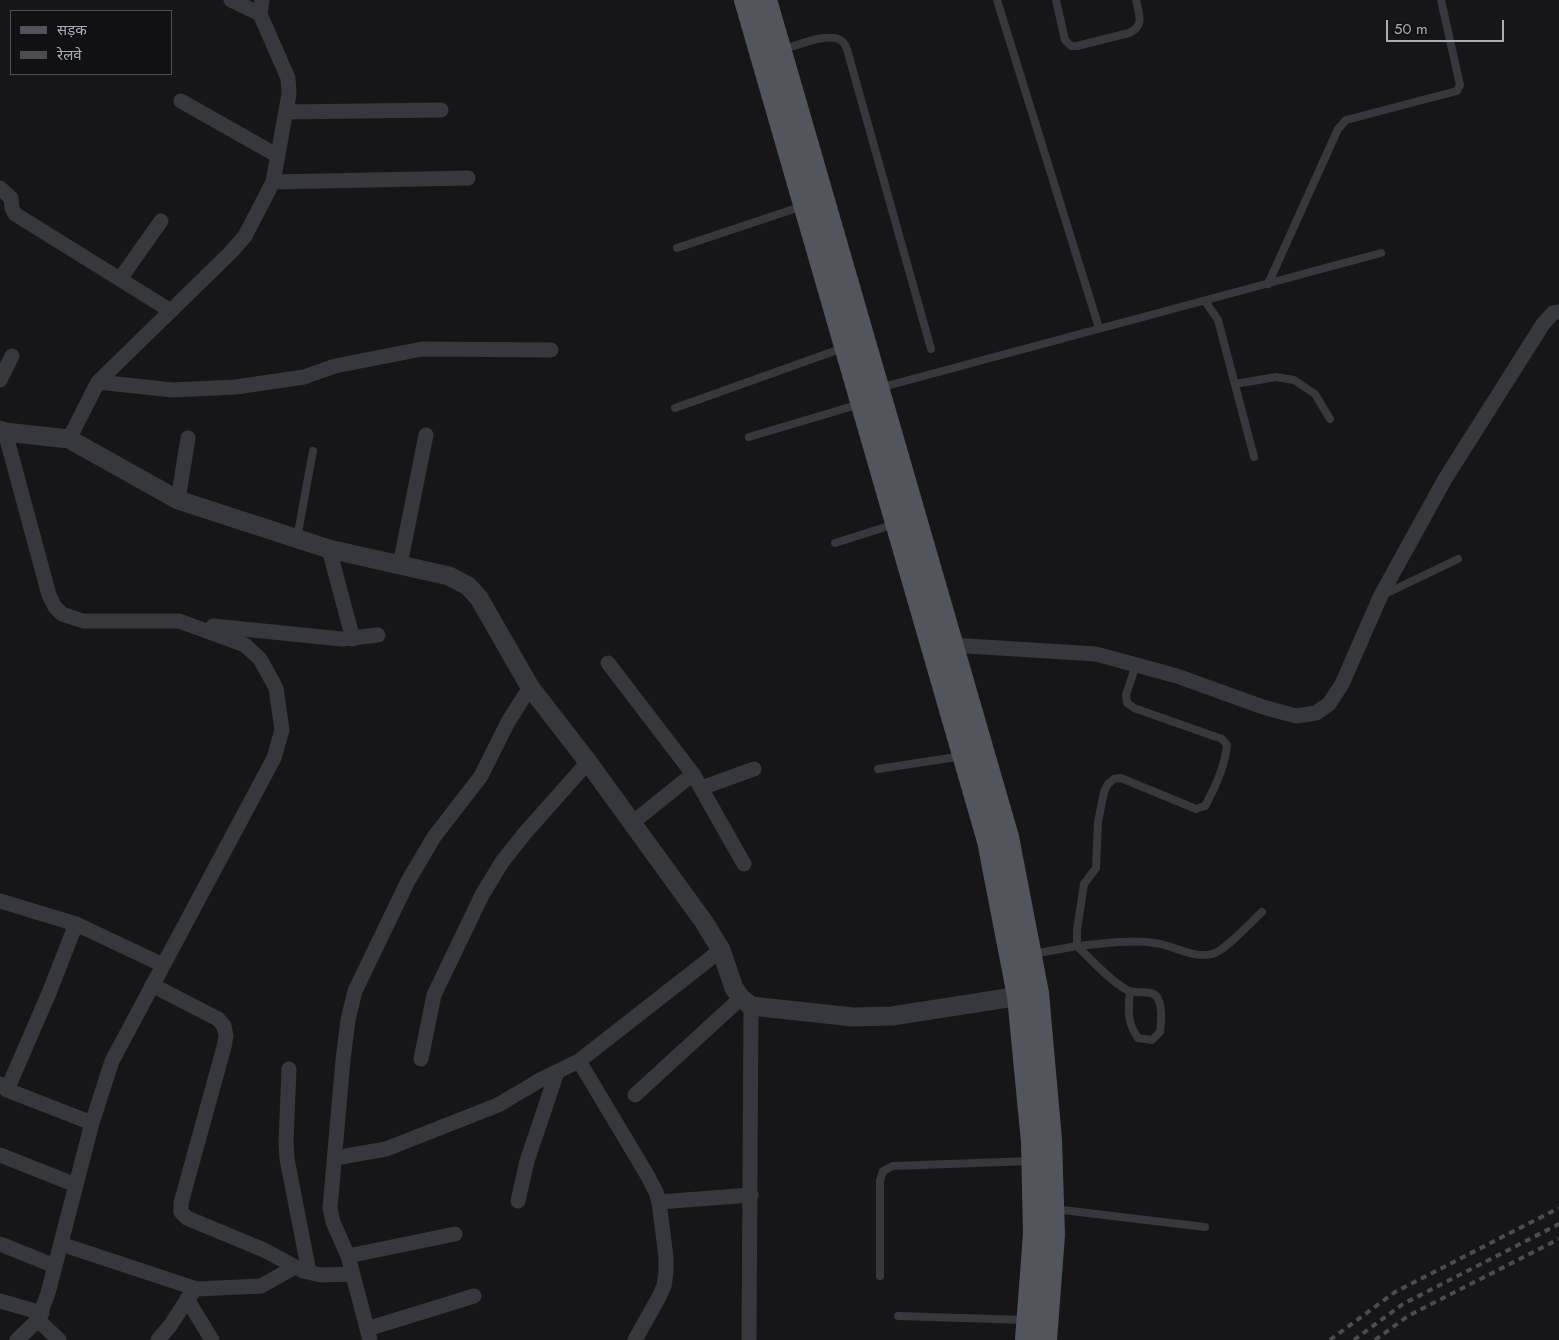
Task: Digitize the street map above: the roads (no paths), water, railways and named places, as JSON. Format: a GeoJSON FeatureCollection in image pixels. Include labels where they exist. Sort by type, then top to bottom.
{"type":"FeatureCollection","features":[{"type":"Feature","properties":{"kind":"main road"},"geometry":{"type":"LineString","coordinates":[[746,0],[846,347],[870,396],[951,645],[1007,837],[1030,955],[1028,995],[1040,1336]]}},
{"type":"Feature","properties":{"kind":"main road"},"geometry":{"type":"LineString","coordinates":[[765,0],[870,396],[898,524],[989,841],[1028,995],[1050,1140],[1053,1235],[1040,1336]]}},
{"type":"Feature","properties":{"kind":"street"},"geometry":{"type":"LineString","coordinates":[[69,439],[98,382],[231,252],[245,236],[274,182],[289,94],[288,78],[261,7],[231,0]]}},
{"type":"Feature","properties":{"kind":"street"},"geometry":{"type":"LineString","coordinates":[[181,101],[278,156]]}},
{"type":"Feature","properties":{"kind":"street"},"geometry":{"type":"LineString","coordinates":[[286,112],[442,110]]}},
{"type":"Feature","properties":{"kind":"street"},"geometry":{"type":"LineString","coordinates":[[274,182],[468,178]]}},
{"type":"Feature","properties":{"kind":"street"},"geometry":{"type":"LineString","coordinates":[[0,188],[11,198],[15,214],[171,311]]}},
{"type":"Feature","properties":{"kind":"street"},"geometry":{"type":"LineString","coordinates":[[120,279],[161,221]]}},
{"type":"Feature","properties":{"kind":"street"},"geometry":{"type":"LineString","coordinates":[[951,645],[1096,654],[1177,676],[1263,707],[1296,716],[1316,713],[1329,704],[1342,684],[1381,596],[1445,479],[1543,324],[1553,313],[1559,312]]}},
{"type":"Feature","properties":{"kind":"street"},"geometry":{"type":"LineString","coordinates":[[98,382],[174,390],[236,387],[304,376],[335,366],[422,349],[551,350]]}},
{"type":"Feature","properties":{"kind":"street"},"geometry":{"type":"LineString","coordinates":[[0,380],[12,356]]}},
{"type":"Feature","properties":{"kind":"street"},"geometry":{"type":"LineString","coordinates":[[378,635],[342,639],[179,621],[83,621],[62,614],[49,595],[2,431],[69,439],[178,500],[329,549],[449,576],[468,586],[480,598],[530,687],[588,762],[704,922],[721,950],[734,988],[746,1002],[751,1195],[749,1340]]}},
{"type":"Feature","properties":{"kind":"street"},"geometry":{"type":"LineString","coordinates":[[400,565],[426,435]]}},
{"type":"Feature","properties":{"kind":"street"},"geometry":{"type":"LineString","coordinates":[[178,500],[188,438]]}},
{"type":"Feature","properties":{"kind":"street"},"geometry":{"type":"LineString","coordinates":[[329,549],[353,639]]}},
{"type":"Feature","properties":{"kind":"street"},"geometry":{"type":"LineString","coordinates":[[17,1340],[40,1316],[61,1244],[92,1123],[112,1062],[274,758],[282,730],[276,688],[260,659],[245,645],[179,621]]}},
{"type":"Feature","properties":{"kind":"street"},"geometry":{"type":"LineString","coordinates":[[608,663],[692,774],[744,864]]}},
{"type":"Feature","properties":{"kind":"street"},"geometry":{"type":"LineString","coordinates":[[474,1296],[369,1334],[348,1256],[333,1222],[330,1208],[343,1060],[348,1020],[355,991],[408,881],[434,837],[481,776],[508,722],[530,687]]}},
{"type":"Feature","properties":{"kind":"street"},"geometry":{"type":"LineString","coordinates":[[421,1059],[434,995],[482,895],[502,862],[525,833],[588,762]]}},
{"type":"Feature","properties":{"kind":"street"},"geometry":{"type":"LineString","coordinates":[[701,788],[754,769]]}},
{"type":"Feature","properties":{"kind":"street"},"geometry":{"type":"LineString","coordinates":[[632,824],[692,774]]}},
{"type":"Feature","properties":{"kind":"street"},"geometry":{"type":"LineString","coordinates":[[0,901],[76,924],[163,965]]}},
{"type":"Feature","properties":{"kind":"street"},"geometry":{"type":"LineString","coordinates":[[76,924],[49,994],[4,1087],[92,1123]]}},
{"type":"Feature","properties":{"kind":"street"},"geometry":{"type":"LineString","coordinates":[[335,1158],[386,1149],[498,1105],[542,1079],[579,1061],[721,950]]}},
{"type":"Feature","properties":{"kind":"street"},"geometry":{"type":"LineString","coordinates":[[152,985],[218,1019],[224,1026],[226,1036],[214,1090],[181,1204],[182,1212],[187,1218],[264,1250],[302,1270],[321,1275],[353,1274]]}},
{"type":"Feature","properties":{"kind":"street"},"geometry":{"type":"LineString","coordinates":[[635,1095],[746,1002],[852,1017],[892,1016],[1028,995]]}},
{"type":"Feature","properties":{"kind":"street"},"geometry":{"type":"LineString","coordinates":[[579,1061],[646,1173],[659,1202],[666,1257],[664,1286],[635,1340]]}},
{"type":"Feature","properties":{"kind":"street"},"geometry":{"type":"LineString","coordinates":[[289,1068],[287,1159],[302,1270]]}},
{"type":"Feature","properties":{"kind":"street"},"geometry":{"type":"LineString","coordinates":[[518,1201],[527,1161],[557,1072]]}},
{"type":"Feature","properties":{"kind":"street"},"geometry":{"type":"LineString","coordinates":[[0,1155],[76,1185]]}},
{"type":"Feature","properties":{"kind":"street"},"geometry":{"type":"LineString","coordinates":[[659,1202],[751,1195]]}},
{"type":"Feature","properties":{"kind":"street"},"geometry":{"type":"LineString","coordinates":[[348,1256],[455,1234]]}},
{"type":"Feature","properties":{"kind":"street"},"geometry":{"type":"LineString","coordinates":[[0,1244],[55,1266]]}},
{"type":"Feature","properties":{"kind":"street"},"geometry":{"type":"LineString","coordinates":[[61,1244],[192,1294],[260,1286],[302,1270]]}},
{"type":"Feature","properties":{"kind":"street"},"geometry":{"type":"LineString","coordinates":[[158,1340],[192,1294]]}},
{"type":"Feature","properties":{"kind":"street"},"geometry":{"type":"LineString","coordinates":[[192,1294],[212,1340]]}},
{"type":"Feature","properties":{"kind":"street"},"geometry":{"type":"LineString","coordinates":[[0,1301],[40,1316],[59,1340]]}},
{"type":"Feature","properties":{"kind":"lane"},"geometry":{"type":"LineString","coordinates":[[997,0],[1099,328]]}},
{"type":"Feature","properties":{"kind":"lane"},"geometry":{"type":"LineString","coordinates":[[1056,0],[1065,40],[1070,46],[1077,46],[1129,34],[1136,30],[1139,25],[1139,19],[1136,0]]}},
{"type":"Feature","properties":{"kind":"lane"},"geometry":{"type":"LineString","coordinates":[[1268,284],[1338,129],[1346,120],[1456,91],[1460,85],[1441,0]]}},
{"type":"Feature","properties":{"kind":"lane"},"geometry":{"type":"LineString","coordinates":[[779,51],[828,36],[837,38],[844,43],[931,349]]}},
{"type":"Feature","properties":{"kind":"lane"},"geometry":{"type":"LineString","coordinates":[[677,248],[806,206]]}},
{"type":"Feature","properties":{"kind":"lane"},"geometry":{"type":"LineString","coordinates":[[749,438],[870,396],[1099,328],[1382,253]]}},
{"type":"Feature","properties":{"kind":"lane"},"geometry":{"type":"LineString","coordinates":[[1204,301],[1218,320],[1254,457]]}},
{"type":"Feature","properties":{"kind":"lane"},"geometry":{"type":"LineString","coordinates":[[675,408],[846,347]]}},
{"type":"Feature","properties":{"kind":"lane"},"geometry":{"type":"LineString","coordinates":[[1235,384],[1276,377],[1294,380],[1315,394],[1330,419]]}},
{"type":"Feature","properties":{"kind":"lane"},"geometry":{"type":"LineString","coordinates":[[297,538],[313,451]]}},
{"type":"Feature","properties":{"kind":"lane"},"geometry":{"type":"LineString","coordinates":[[835,543],[898,524]]}},
{"type":"Feature","properties":{"kind":"lane"},"geometry":{"type":"LineString","coordinates":[[1381,596],[1458,559]]}},
{"type":"Feature","properties":{"kind":"lane"},"geometry":{"type":"LineString","coordinates":[[1130,992],[1128,1014],[1131,1027],[1138,1038],[1152,1040],[1160,1032],[1161,1018],[1160,1005],[1154,994],[1130,992],[1119,985],[1077,946],[1077,930],[1084,884],[1096,868],[1098,822],[1108,784],[1114,779],[1121,778],[1196,809],[1205,806],[1226,754],[1227,744],[1222,738],[1134,708],[1127,703],[1126,695],[1136,665]]}},
{"type":"Feature","properties":{"kind":"lane"},"geometry":{"type":"LineString","coordinates":[[878,769],[965,756]]}},
{"type":"Feature","properties":{"kind":"lane"},"geometry":{"type":"LineString","coordinates":[[1030,955],[1077,946],[1140,942],[1156,943],[1197,954],[1212,954],[1223,948],[1262,912]]}},
{"type":"Feature","properties":{"kind":"lane"},"geometry":{"type":"LineString","coordinates":[[880,1276],[880,1181],[883,1171],[893,1166],[1033,1161]]}},
{"type":"Feature","properties":{"kind":"lane"},"geometry":{"type":"LineString","coordinates":[[1052,1209],[1204,1227]]}},
{"type":"Feature","properties":{"kind":"lane"},"geometry":{"type":"LineString","coordinates":[[898,1316],[1040,1336]]}},
{"type":"Feature","properties":{"kind":"railway"},"geometry":{"type":"LineString","coordinates":[[1330,1340],[1395,1292],[1559,1208]]}},
{"type":"Feature","properties":{"kind":"railway"},"geometry":{"type":"LineString","coordinates":[[1354,1340],[1403,1304],[1559,1224]]}},
{"type":"Feature","properties":{"kind":"railway"},"geometry":{"type":"LineString","coordinates":[[1375,1340],[1408,1316],[1559,1239]]}}]}
